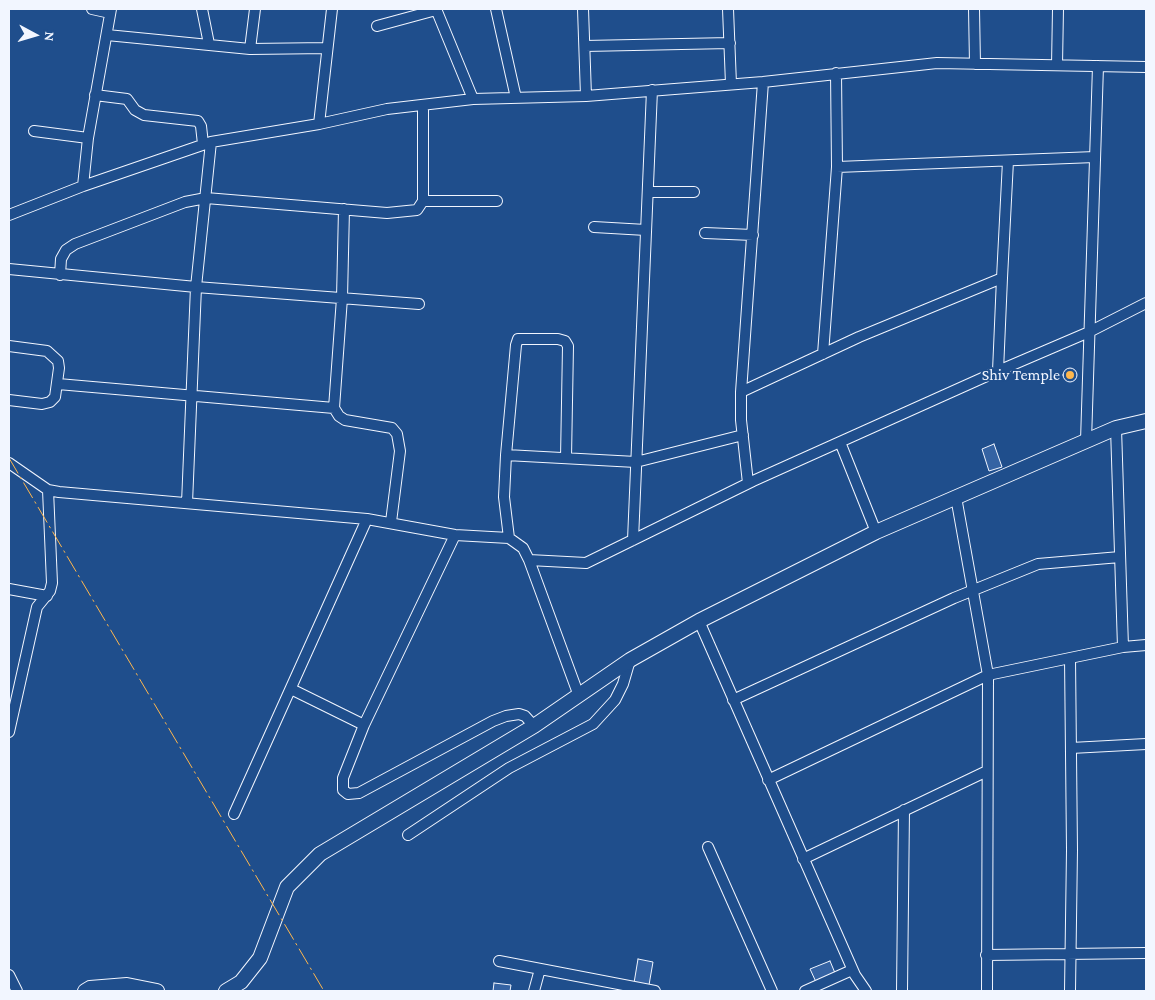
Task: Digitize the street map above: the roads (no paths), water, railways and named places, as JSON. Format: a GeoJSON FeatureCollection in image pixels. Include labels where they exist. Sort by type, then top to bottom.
{"type":"FeatureCollection","features":[{"type":"Feature","properties":{"kind":"street"},"geometry":{"type":"LineString","coordinates":[[83,186],[88,138],[111,11],[92,9]]}},
{"type":"Feature","properties":{"kind":"street"},"geometry":{"type":"LineString","coordinates":[[202,9],[209,44]]}},
{"type":"Feature","properties":{"kind":"street"},"geometry":{"type":"LineString","coordinates":[[250,49],[255,9]]}},
{"type":"Feature","properties":{"kind":"street"},"geometry":{"type":"LineString","coordinates":[[319,124],[332,9]]}},
{"type":"Feature","properties":{"kind":"street"},"geometry":{"type":"LineString","coordinates":[[496,9],[516,98]]}},
{"type":"Feature","properties":{"kind":"street"},"geometry":{"type":"LineString","coordinates":[[583,9],[586,96]]}},
{"type":"Feature","properties":{"kind":"street"},"geometry":{"type":"LineString","coordinates":[[728,9],[730,84]]}},
{"type":"Feature","properties":{"kind":"street"},"geometry":{"type":"LineString","coordinates":[[974,9],[975,64]]}},
{"type":"Feature","properties":{"kind":"street"},"geometry":{"type":"LineString","coordinates":[[1057,65],[1058,9]]}},
{"type":"Feature","properties":{"kind":"street"},"geometry":{"type":"LineString","coordinates":[[377,26],[436,10],[473,99]]}},
{"type":"Feature","properties":{"kind":"street"},"geometry":{"type":"LineString","coordinates":[[107,35],[250,49],[327,48]]}},
{"type":"Feature","properties":{"kind":"street"},"geometry":{"type":"LineString","coordinates":[[584,46],[730,44]]}},
{"type":"Feature","properties":{"kind":"street"},"geometry":{"type":"LineString","coordinates":[[9,215],[83,186],[207,143],[319,124],[387,109],[473,99],[586,96],[763,82],[938,63],[1146,67]]}},
{"type":"Feature","properties":{"kind":"street"},"geometry":{"type":"LineString","coordinates":[[1086,441],[1098,66]]}},
{"type":"Feature","properties":{"kind":"street"},"geometry":{"type":"LineString","coordinates":[[823,354],[837,167],[836,73]]}},
{"type":"Feature","properties":{"kind":"street"},"geometry":{"type":"LineString","coordinates":[[748,484],[743,435],[742,392],[763,82]]}},
{"type":"Feature","properties":{"kind":"street"},"geometry":{"type":"LineString","coordinates":[[633,540],[652,90]]}},
{"type":"Feature","properties":{"kind":"street"},"geometry":{"type":"LineString","coordinates":[[95,95],[127,99],[135,110],[144,114],[194,119],[201,126],[207,143],[206,198],[196,287],[187,503]]}},
{"type":"Feature","properties":{"kind":"street"},"geometry":{"type":"LineString","coordinates":[[60,275],[61,259],[66,250],[75,244],[185,202],[206,198],[387,212],[417,210],[423,202],[422,105]]}},
{"type":"Feature","properties":{"kind":"street"},"geometry":{"type":"LineString","coordinates":[[34,130],[88,138]]}},
{"type":"Feature","properties":{"kind":"street"},"geometry":{"type":"LineString","coordinates":[[837,167],[1095,157]]}},
{"type":"Feature","properties":{"kind":"street"},"geometry":{"type":"LineString","coordinates":[[998,371],[1008,161]]}},
{"type":"Feature","properties":{"kind":"street"},"geometry":{"type":"LineString","coordinates":[[648,192],[694,192]]}},
{"type":"Feature","properties":{"kind":"street"},"geometry":{"type":"LineString","coordinates":[[423,202],[497,201]]}},
{"type":"Feature","properties":{"kind":"street"},"geometry":{"type":"LineString","coordinates":[[344,209],[342,298],[334,408],[338,416],[345,420],[392,428],[397,434],[400,451],[391,522]]}},
{"type":"Feature","properties":{"kind":"street"},"geometry":{"type":"LineString","coordinates":[[594,227],[646,230]]}},
{"type":"Feature","properties":{"kind":"street"},"geometry":{"type":"LineString","coordinates":[[705,233],[753,234]]}},
{"type":"Feature","properties":{"kind":"street"},"geometry":{"type":"LineString","coordinates":[[9,269],[196,287],[419,304]]}},
{"type":"Feature","properties":{"kind":"street"},"geometry":{"type":"LineString","coordinates":[[742,392],[823,354],[1002,278]]}},
{"type":"Feature","properties":{"kind":"street"},"geometry":{"type":"LineString","coordinates":[[529,560],[586,563],[748,484],[1089,332],[1146,303]]}},
{"type":"Feature","properties":{"kind":"street"},"geometry":{"type":"LineString","coordinates":[[509,538],[504,497],[506,455],[518,339],[558,339],[565,341],[568,346],[566,458]]}},
{"type":"Feature","properties":{"kind":"street"},"geometry":{"type":"LineString","coordinates":[[9,346],[47,351],[58,361],[58,384],[54,397],[50,402],[42,404],[9,400]]}},
{"type":"Feature","properties":{"kind":"street"},"geometry":{"type":"LineString","coordinates":[[58,384],[334,408]]}},
{"type":"Feature","properties":{"kind":"street"},"geometry":{"type":"LineString","coordinates":[[226,991],[241,982],[260,958],[287,887],[320,854],[534,726],[630,660],[699,621],[876,532],[1116,428],[1146,421]]}},
{"type":"Feature","properties":{"kind":"street"},"geometry":{"type":"LineString","coordinates":[[1116,428],[1123,646]]}},
{"type":"Feature","properties":{"kind":"street"},"geometry":{"type":"LineString","coordinates":[[506,455],[636,462],[743,435]]}},
{"type":"Feature","properties":{"kind":"street"},"geometry":{"type":"LineString","coordinates":[[840,442],[876,532]]}},
{"type":"Feature","properties":{"kind":"street"},"geometry":{"type":"LineString","coordinates":[[9,463],[48,490],[367,519],[455,534],[509,538],[523,548],[529,560],[578,696]]}},
{"type":"Feature","properties":{"kind":"street"},"geometry":{"type":"LineString","coordinates":[[9,732],[37,607],[47,596],[52,583],[48,490]]}},
{"type":"Feature","properties":{"kind":"street"},"geometry":{"type":"LineString","coordinates":[[956,498],[988,675],[987,991]]}},
{"type":"Feature","properties":{"kind":"street"},"geometry":{"type":"LineString","coordinates":[[234,814],[367,519]]}},
{"type":"Feature","properties":{"kind":"street"},"geometry":{"type":"LineString","coordinates":[[455,534],[364,724],[343,778],[343,790],[348,794],[359,793],[499,718],[519,714],[524,716],[534,726]]}},
{"type":"Feature","properties":{"kind":"street"},"geometry":{"type":"LineString","coordinates":[[733,700],[973,591],[1038,564],[1120,557]]}},
{"type":"Feature","properties":{"kind":"street"},"geometry":{"type":"LineString","coordinates":[[9,589],[47,596]]}},
{"type":"Feature","properties":{"kind":"street"},"geometry":{"type":"LineString","coordinates":[[699,621],[852,970],[866,991]]}},
{"type":"Feature","properties":{"kind":"street"},"geometry":{"type":"LineString","coordinates":[[768,780],[988,675],[1123,646],[1146,645]]}},
{"type":"Feature","properties":{"kind":"street"},"geometry":{"type":"LineString","coordinates":[[1070,658],[1070,991]]}},
{"type":"Feature","properties":{"kind":"street"},"geometry":{"type":"LineString","coordinates":[[408,835],[509,768],[593,724],[615,700],[623,684],[630,660]]}},
{"type":"Feature","properties":{"kind":"street"},"geometry":{"type":"LineString","coordinates":[[290,689],[364,724]]}},
{"type":"Feature","properties":{"kind":"street"},"geometry":{"type":"LineString","coordinates":[[1071,748],[1146,744]]}},
{"type":"Feature","properties":{"kind":"street"},"geometry":{"type":"LineString","coordinates":[[802,859],[987,771]]}},
{"type":"Feature","properties":{"kind":"street"},"geometry":{"type":"LineString","coordinates":[[902,991],[904,810]]}},
{"type":"Feature","properties":{"kind":"street"},"geometry":{"type":"LineString","coordinates":[[708,847],[772,991]]}},
{"type":"Feature","properties":{"kind":"street"},"geometry":{"type":"LineString","coordinates":[[986,955],[1146,953]]}},
{"type":"Feature","properties":{"kind":"street"},"geometry":{"type":"LineString","coordinates":[[499,961],[655,991]]}},
{"type":"Feature","properties":{"kind":"street"},"geometry":{"type":"LineString","coordinates":[[534,991],[540,968]]}},
{"type":"Feature","properties":{"kind":"street"},"geometry":{"type":"LineString","coordinates":[[805,991],[852,970]]}},
{"type":"Feature","properties":{"kind":"street"},"geometry":{"type":"LineString","coordinates":[[9,975],[17,991]]}},
{"type":"Feature","properties":{"kind":"street"},"geometry":{"type":"LineString","coordinates":[[85,991],[90,988],[127,985],[157,991]]}},
{"type":"Feature","properties":{"kind":"place","name":"Shiv Temple"},"geometry":{"type":"Point","coordinates":[1070,375]}}]}
